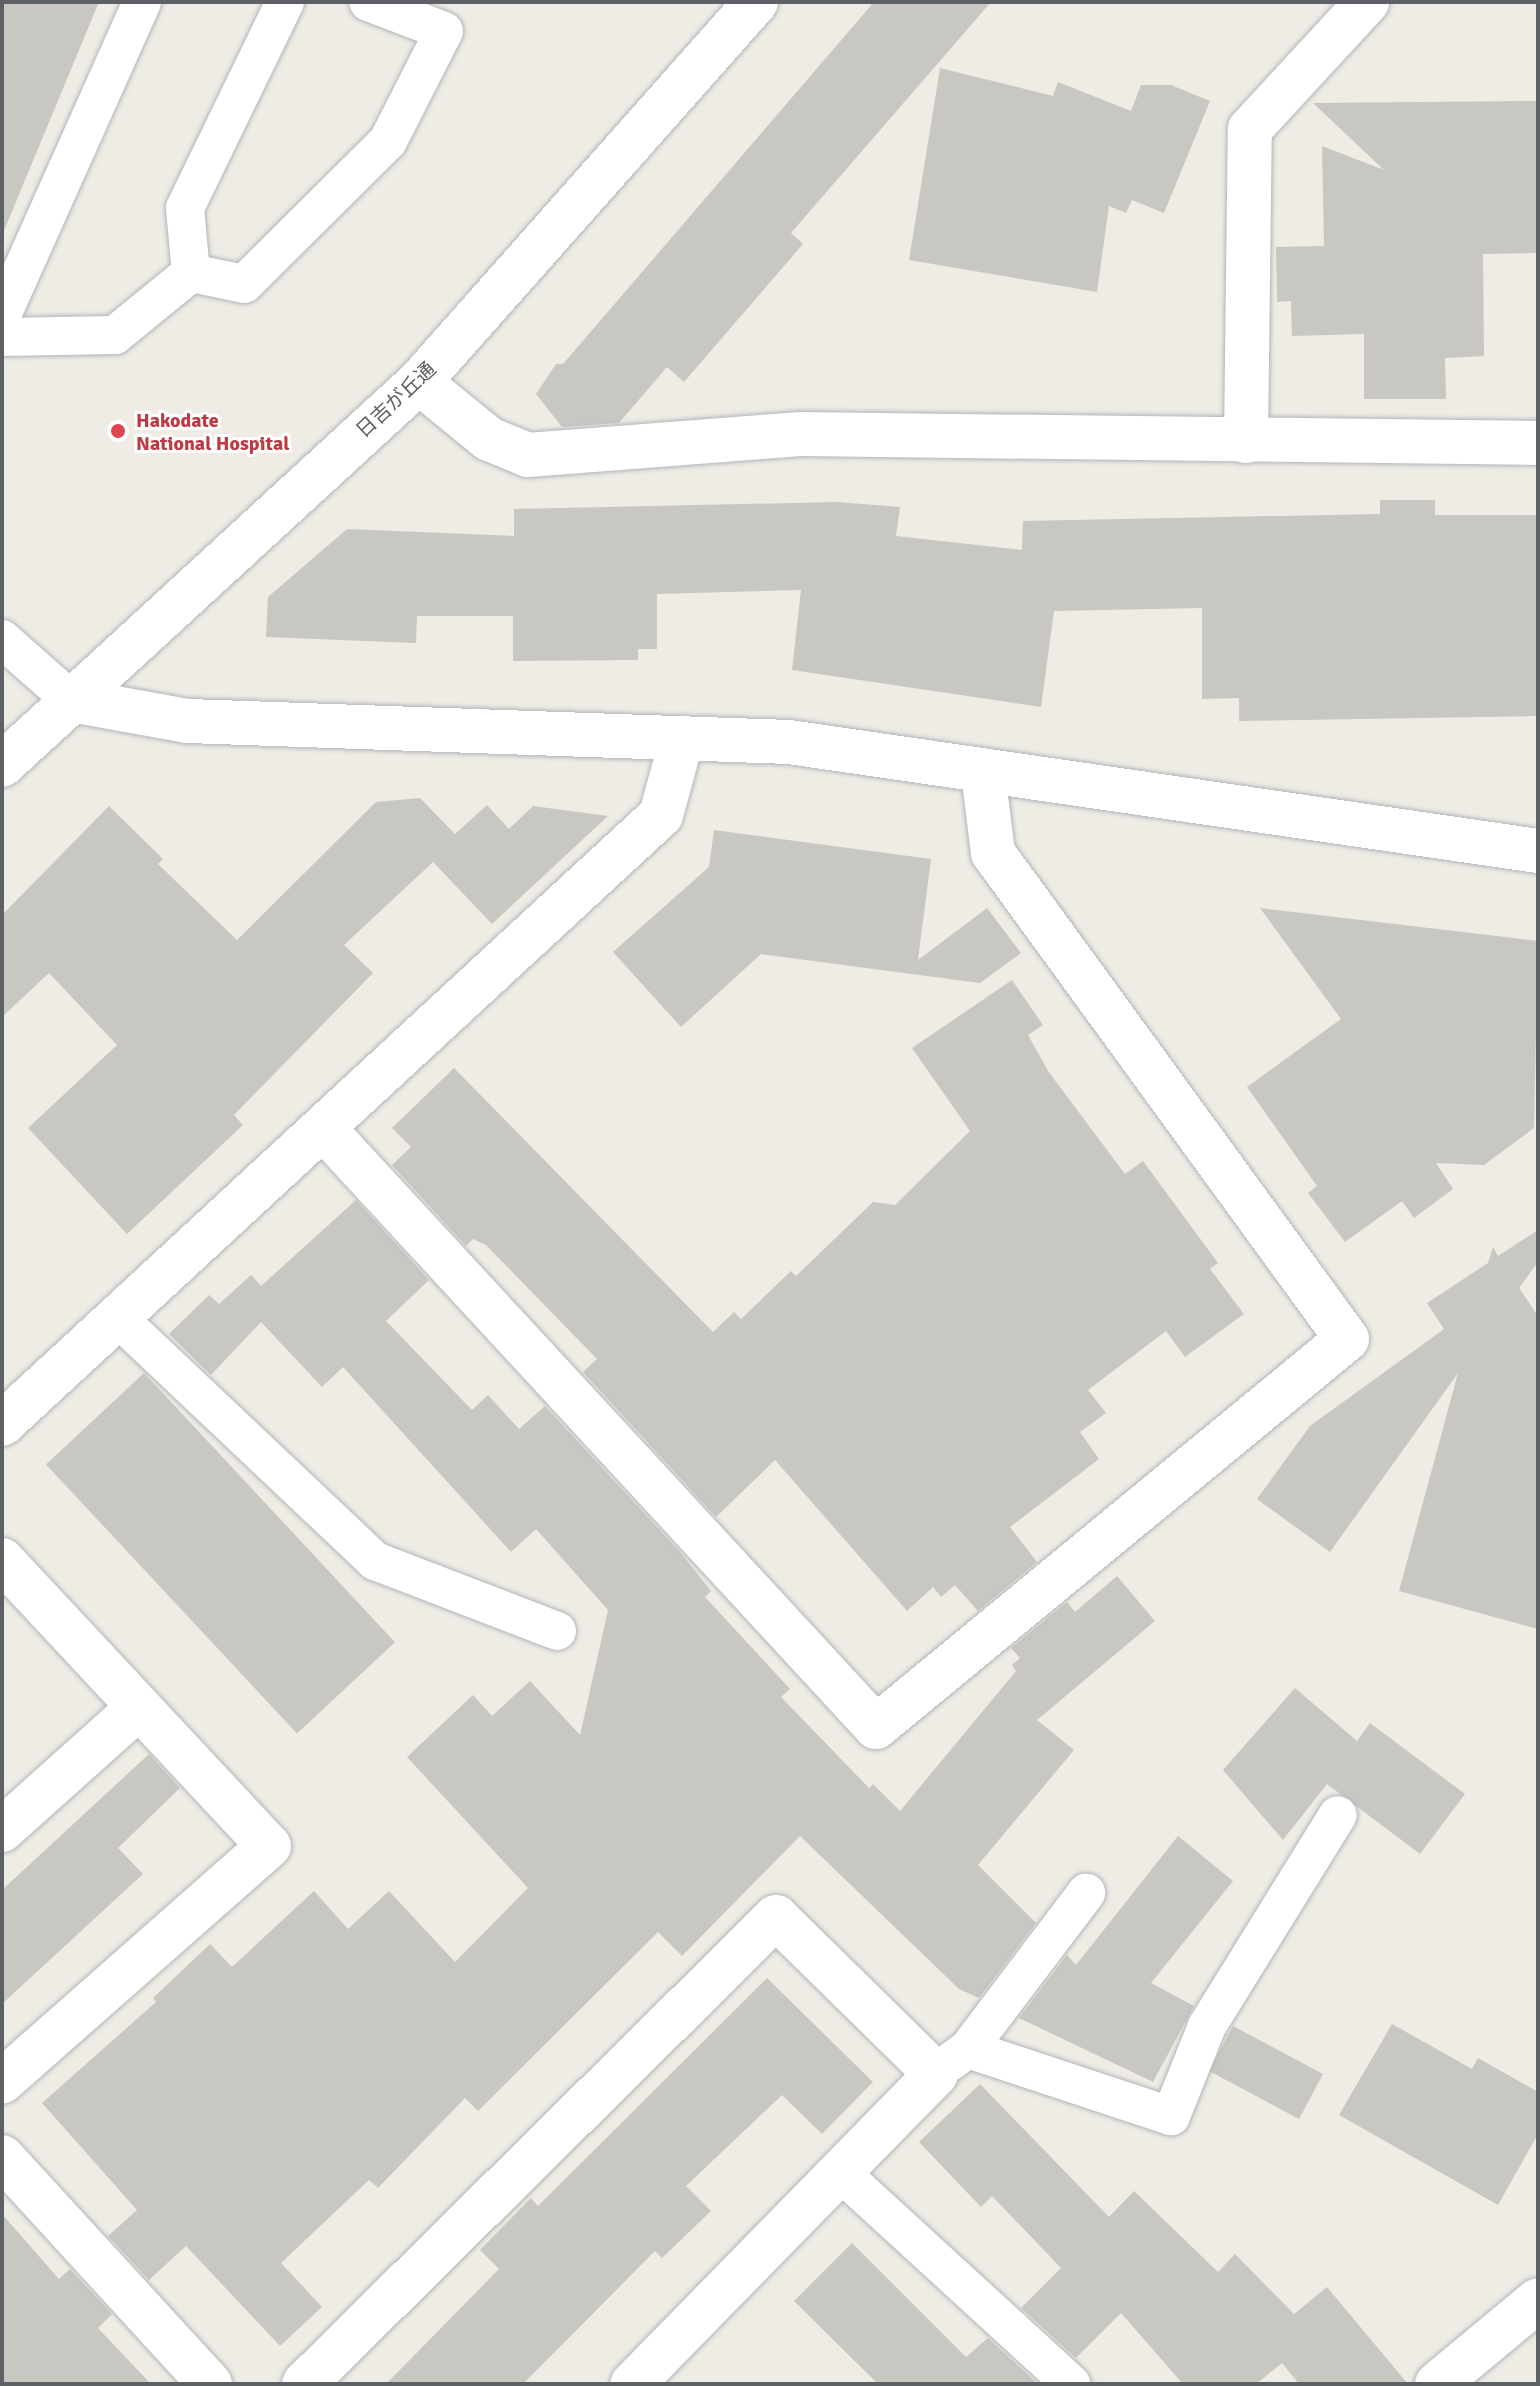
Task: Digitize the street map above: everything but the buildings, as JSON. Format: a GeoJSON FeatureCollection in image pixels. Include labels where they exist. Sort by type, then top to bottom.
{"type":"FeatureCollection","features":[{"type":"Feature","properties":{"kind":"street","name":"日吉が丘通"},"geometry":{"type":"LineString","coordinates":[[2,765],[419,382],[756,2]]}},
{"type":"Feature","properties":{"kind":"street"},"geometry":{"type":"LineString","coordinates":[[1246,441],[1250,129],[1367,2]]}},
{"type":"Feature","properties":{"kind":"street"},"geometry":{"type":"LineString","coordinates":[[419,382],[489,439],[528,455],[800,434],[1538,443]]}},
{"type":"Feature","properties":{"kind":"street"},"geometry":{"type":"LineString","coordinates":[[71,700],[188,721],[789,742],[983,773],[1538,851]]}},
{"type":"Feature","properties":{"kind":"street"},"geometry":{"type":"LineString","coordinates":[[2,1424],[661,815],[682,738]]}},
{"type":"Feature","properties":{"kind":"street"},"geometry":{"type":"LineString","coordinates":[[323,1128],[876,1727],[1347,1339],[993,853],[983,773]]}},
{"type":"Feature","properties":{"kind":"street"},"geometry":{"type":"LineString","coordinates":[[2,1560],[269,1846],[2,2081]]}},
{"type":"Feature","properties":{"kind":"street"},"geometry":{"type":"LineString","coordinates":[[2,1830],[138,1708]]}},
{"type":"Feature","properties":{"kind":"street"},"geometry":{"type":"LineString","coordinates":[[304,2384],[776,1917],[952,2061],[632,2384]]}},
{"type":"Feature","properties":{"kind":"street"},"geometry":{"type":"LineString","coordinates":[[2,2157],[210,2384]]}},
{"type":"Feature","properties":{"kind":"street"},"geometry":{"type":"LineString","coordinates":[[1437,2384],[1538,2300]]}},
{"type":"Feature","properties":{"kind":"lane"},"geometry":{"type":"LineString","coordinates":[[2,315],[142,2]]}},
{"type":"Feature","properties":{"kind":"lane"},"geometry":{"type":"LineString","coordinates":[[191,273],[185,208],[285,2]]}},
{"type":"Feature","properties":{"kind":"lane"},"geometry":{"type":"LineString","coordinates":[[191,273],[244,284],[388,141],[444,31],[368,2]]}},
{"type":"Feature","properties":{"kind":"lane"},"geometry":{"type":"LineString","coordinates":[[2,337],[115,335],[191,273]]}},
{"type":"Feature","properties":{"kind":"lane"},"geometry":{"type":"LineString","coordinates":[[2,639],[71,700]]}},
{"type":"Feature","properties":{"kind":"lane"},"geometry":{"type":"LineString","coordinates":[[118,1318],[375,1561],[557,1631]]}},
{"type":"Feature","properties":{"kind":"lane"},"geometry":{"type":"LineString","coordinates":[[1086,1893],[952,2061],[1171,2116],[1207,2026],[1338,1815]]}},
{"type":"Feature","properties":{"kind":"lane"},"geometry":{"type":"LineString","coordinates":[[840,2172],[1071,2384]]}},
{"type":"Feature","properties":{"kind":"place","name":"Hakodate National Hospital"},"geometry":{"type":"Point","coordinates":[118,431]}}]}
